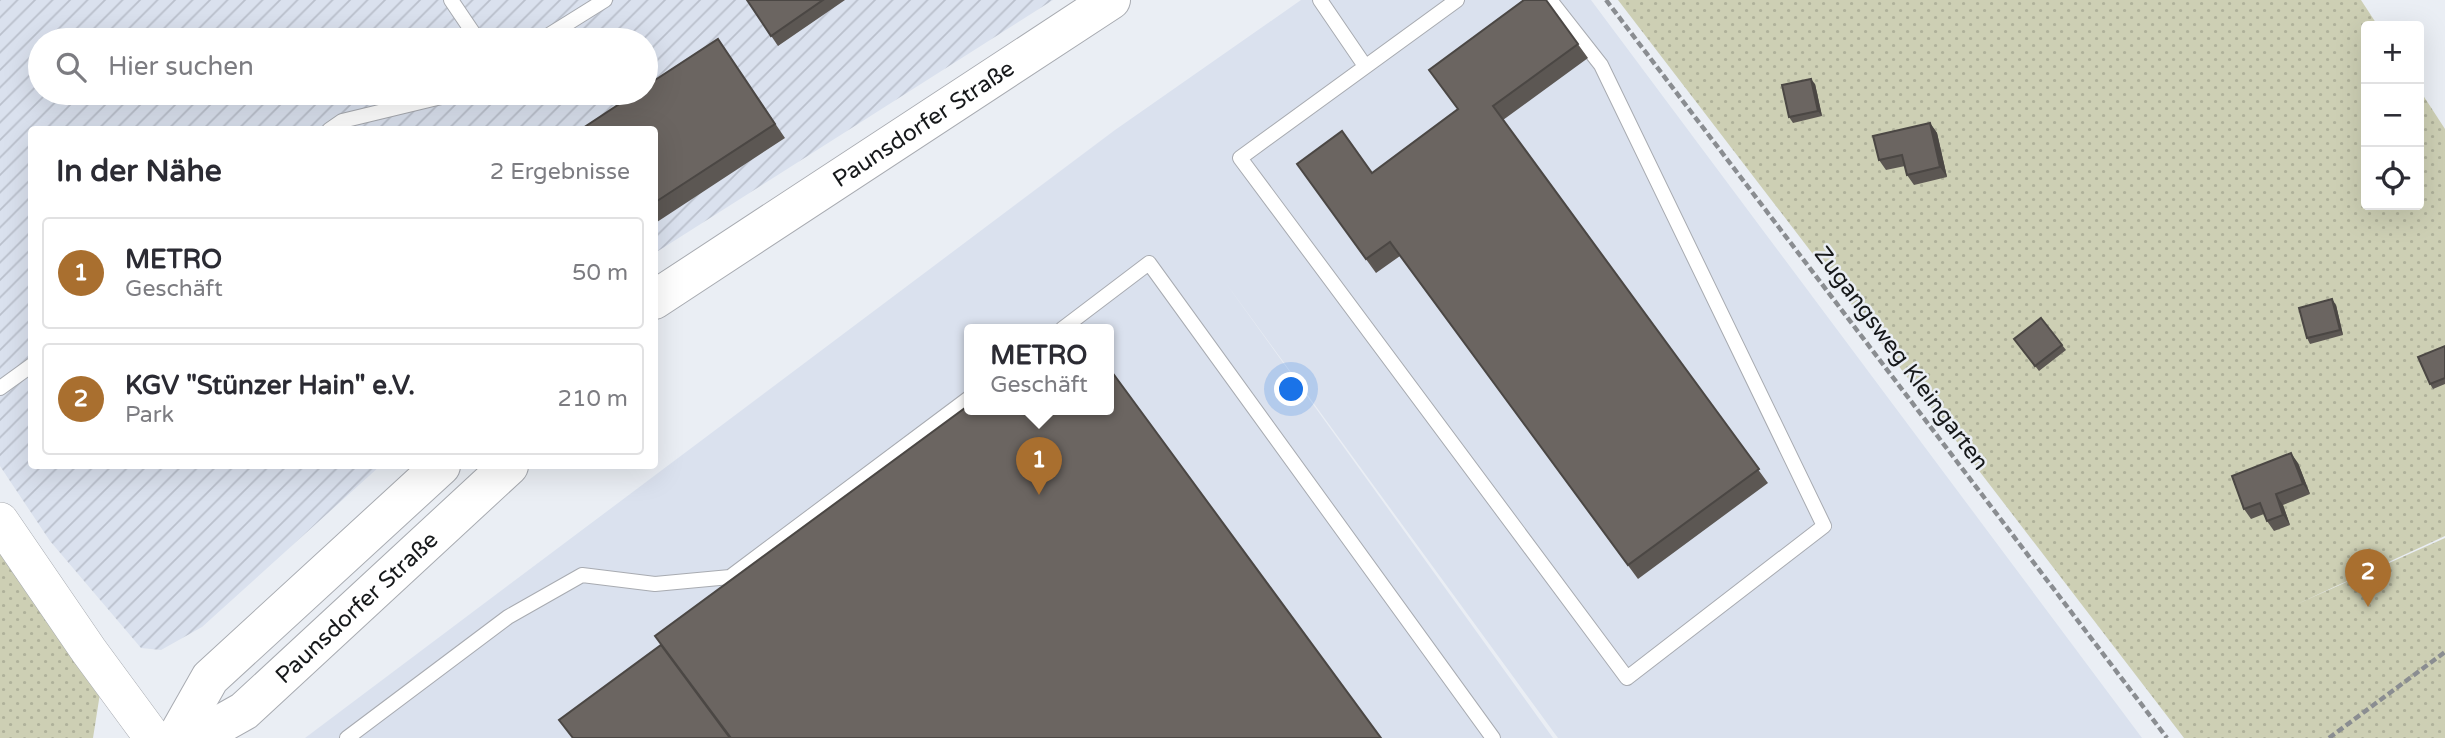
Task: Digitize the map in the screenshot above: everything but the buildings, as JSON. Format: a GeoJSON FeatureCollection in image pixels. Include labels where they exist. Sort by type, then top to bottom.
{"type":"FeatureCollection","features":[{"type":"Feature","properties":{"kind":"main road","name":"Paunsdorfer Straße"},"geometry":{"type":"LineString","coordinates":[[658,297],[1111,0]]}},
{"type":"Feature","properties":{"kind":"main road","name":"Paunsdorfer Straße"},"geometry":{"type":"LineString","coordinates":[[658,321],[735,248]]}},
{"type":"Feature","properties":{"kind":"main road","name":"Paunsdorfer Straße"},"geometry":{"type":"LineString","coordinates":[[176,738],[210,678],[438,469]]}},
{"type":"Feature","properties":{"kind":"main road","name":"Paunsdorfer Straße"},"geometry":{"type":"LineString","coordinates":[[196,738],[244,711],[506,469]]}},
{"type":"Feature","properties":{"kind":"street"},"geometry":{"type":"LineString","coordinates":[[0,521],[89,651],[153,738]]}},
{"type":"Feature","properties":{"kind":"lane"},"geometry":{"type":"LineString","coordinates":[[452,0],[470,28]]}},
{"type":"Feature","properties":{"kind":"lane"},"geometry":{"type":"LineString","coordinates":[[560,28],[605,0]]}},
{"type":"Feature","properties":{"kind":"lane"},"geometry":{"type":"LineString","coordinates":[[1320,0],[1365,66]]}},
{"type":"Feature","properties":{"kind":"lane"},"geometry":{"type":"LineString","coordinates":[[1457,0],[1240,158],[1627,678],[1825,526],[1601,65],[1550,0]]}},
{"type":"Feature","properties":{"kind":"lane"},"geometry":{"type":"LineString","coordinates":[[334,126],[342,121],[408,105]]}},
{"type":"Feature","properties":{"kind":"lane"},"geometry":{"type":"LineString","coordinates":[[1069,324],[1149,263],[1493,738]]}},
{"type":"Feature","properties":{"kind":"lane"},"geometry":{"type":"LineString","coordinates":[[0,388],[28,368]]}},
{"type":"Feature","properties":{"kind":"lane"},"geometry":{"type":"LineString","coordinates":[[347,738],[508,617],[582,575],[655,584],[730,578],[964,402]]}},
{"type":"Feature","properties":{"kind":"path","name":"Zugangsweg Kleingarten"},"geometry":{"type":"LineString","coordinates":[[1606,0],[2167,738]]}},
{"type":"Feature","properties":{"kind":"path"},"geometry":{"type":"LineString","coordinates":[[2329,738],[2445,652]]}},
{"type":"Feature","properties":{"kind":"shaded area"},"geometry":{"type":"Polygon","coordinates":[[[0,0],[1053,0],[658,251],[658,126],[28,126],[28,469],[377,469],[202,627],[161,650],[141,648],[50,541],[0,466],[0,0]]]}},
{"type":"Feature","properties":{"kind":"shaded area"},"geometry":{"type":"Polygon","coordinates":[[[1301,0],[1591,0],[2142,738],[1558,738],[1225,282],[1553,738],[305,738],[1115,130],[1301,0]]]}},
{"type":"Feature","properties":{"kind":"green space"},"geometry":{"type":"Polygon","coordinates":[[[1618,0],[2361,0],[2375,21],[2361,21],[2361,210],[2424,210],[2424,97],[2445,129],[2445,536],[2295,605],[2445,538],[2445,738],[2184,738],[1618,0]]]}},
{"type":"Feature","properties":{"kind":"green space"},"geometry":{"type":"Polygon","coordinates":[[[0,537],[101,687],[93,738],[0,738],[0,537]]]}},
{"type":"Feature","properties":{"kind":"place","name":"METRO"},"geometry":{"type":"Point","coordinates":[1039,495]}},
{"type":"Feature","properties":{"kind":"place","name":"KGV \"Stünzer Hain\" e.V."},"geometry":{"type":"Point","coordinates":[2368,607]}}]}
